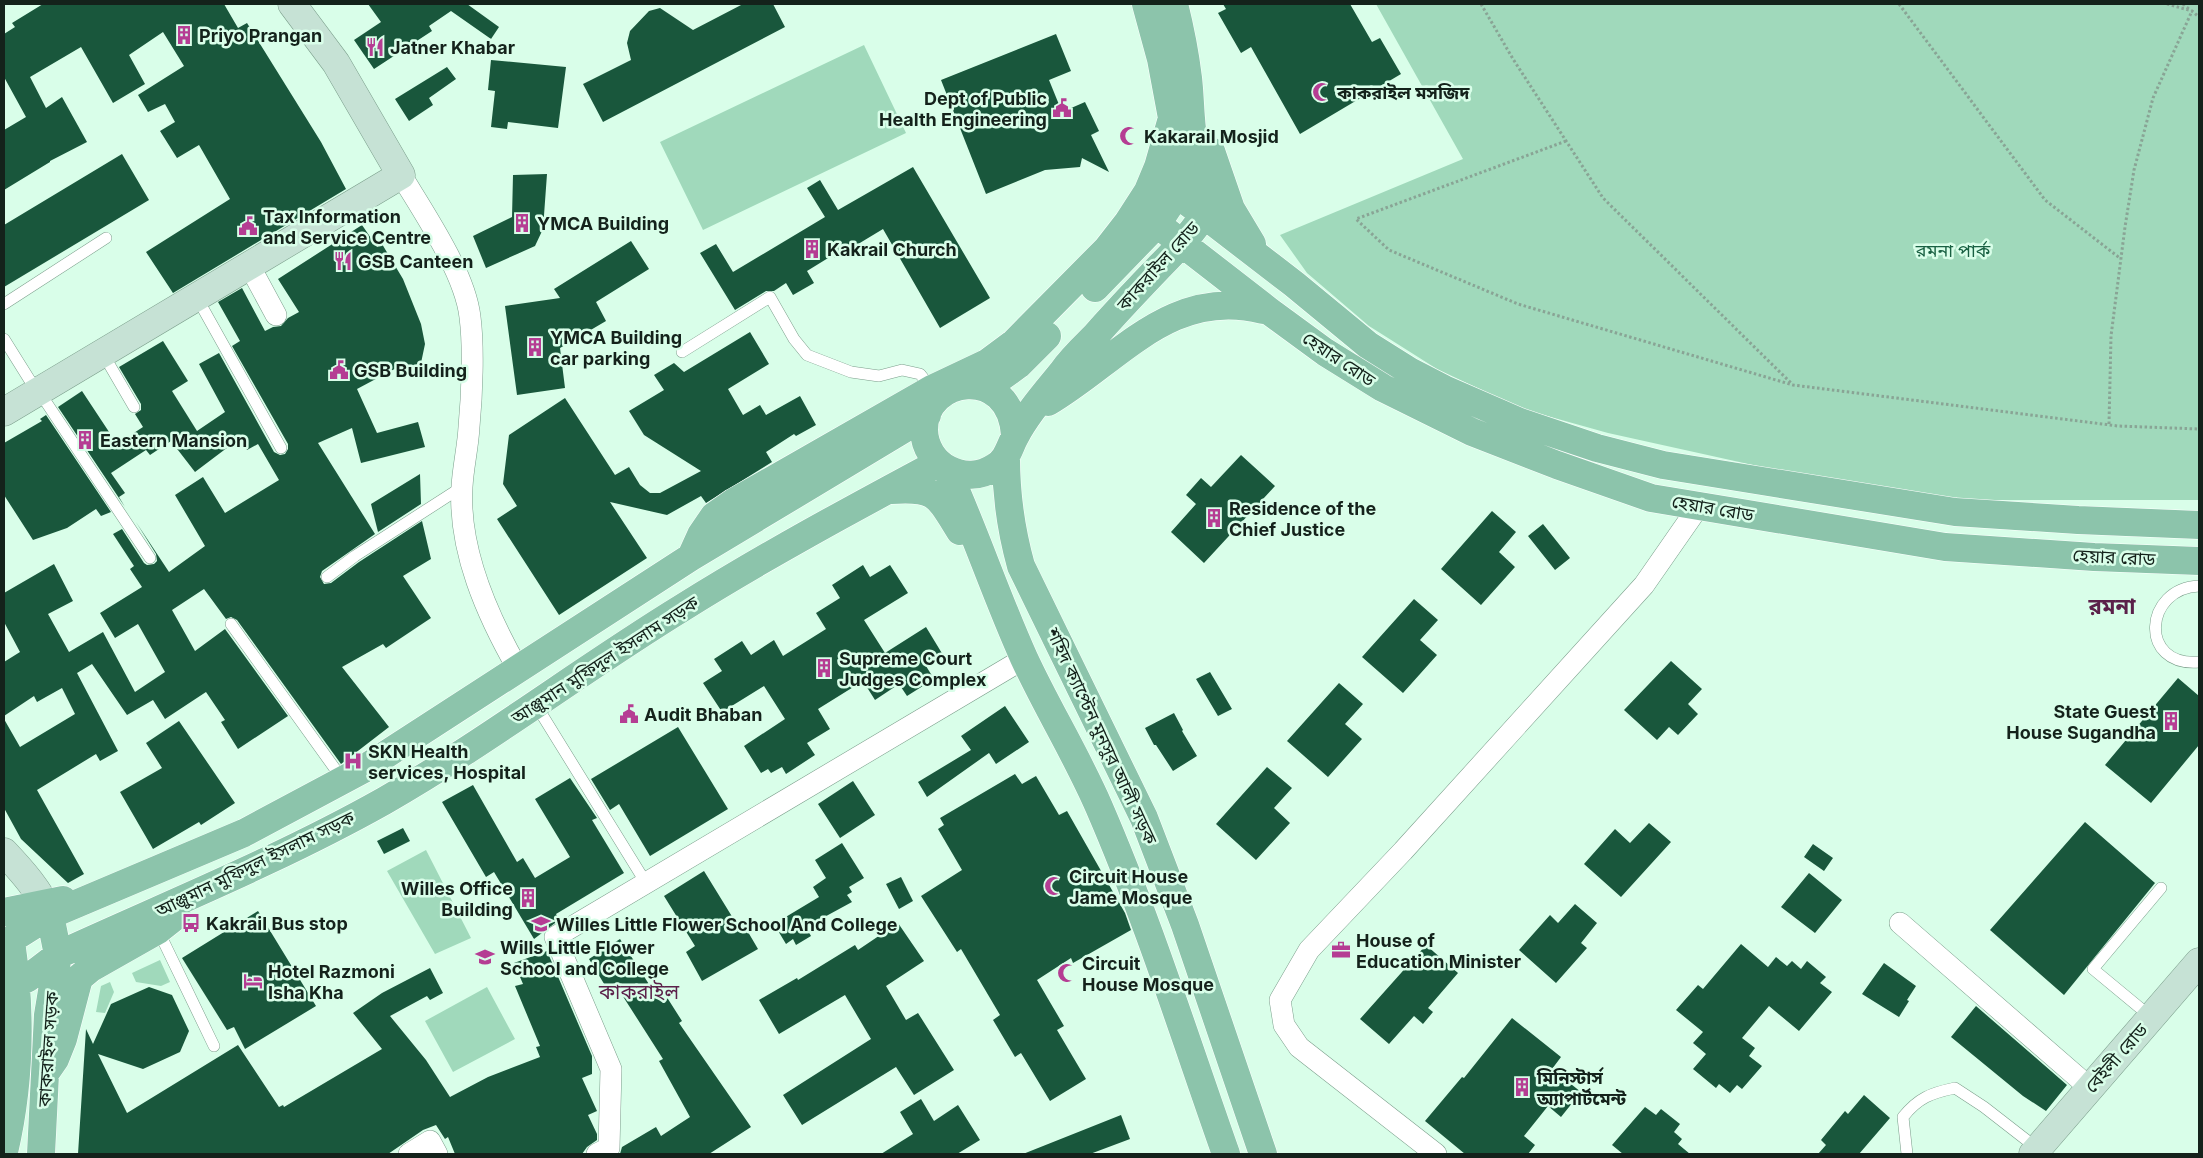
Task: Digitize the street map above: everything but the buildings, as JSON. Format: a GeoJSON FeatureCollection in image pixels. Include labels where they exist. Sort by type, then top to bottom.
{"type":"FeatureCollection","features":[{"type":"Feature","properties":{"kind":"main road","name":"কাকরাইল রোড"},"geometry":{"type":"LineString","coordinates":[[953,392],[1018,365],[1157,224],[1177,194],[1178,169],[1172,118],[1161,59],[1146,4]]}},
{"type":"Feature","properties":{"kind":"main road","name":"কাকরাইল রোড"},"geometry":{"type":"LineString","coordinates":[[1011,446],[1033,410],[1064,369],[1182,244],[1204,214],[1204,192],[1192,128],[1188,79],[1174,4]]}},
{"type":"Feature","properties":{"kind":"main road"},"geometry":{"type":"LineString","coordinates":[[1188,79],[1231,209],[1256,250],[1270,267]]}},
{"type":"Feature","properties":{"kind":"main road"},"geometry":{"type":"LineString","coordinates":[[953,392],[998,395],[1008,407],[1014,420],[1011,446],[997,466],[986,473],[972,476],[959,475],[942,466],[930,453],[924,428],[953,392],[987,362],[1014,343],[1107,249],[1148,191],[1158,167],[1172,118]]}},
{"type":"Feature","properties":{"kind":"main road"},"geometry":{"type":"LineString","coordinates":[[1177,194],[1368,344],[1411,372],[1444,389],[1520,422],[1597,448],[1664,465],[1955,512],[2199,525]]}},
{"type":"Feature","properties":{"kind":"main road","name":"হেয়ার রোড"},"geometry":{"type":"LineString","coordinates":[[1157,224],[1326,352],[1382,388],[1472,432],[1557,465],[1651,498],[1945,547],[2094,557],[2199,561]]}},
{"type":"Feature","properties":{"kind":"main road"},"geometry":{"type":"LineString","coordinates":[[1033,410],[1066,391],[1130,343],[1162,322],[1195,309],[1214,305],[1231,304],[1270,311]]}},
{"type":"Feature","properties":{"kind":"main road","name":"আঞ্জুমান মুফিদুল ইসলাম সড়ক"},"geometry":{"type":"LineString","coordinates":[[6,928],[48,909],[85,900],[244,833],[343,780],[953,392]]}},
{"type":"Feature","properties":{"kind":"main road","name":"শহিদ ক্যাপ্টেন মুনসুর আলী সড়ক"},"geometry":{"type":"LineString","coordinates":[[1011,446],[1006,488],[1013,536],[1021,566],[1144,818],[1188,934],[1263,1154]]}},
{"type":"Feature","properties":{"kind":"main road","name":"আঞ্জুমান মুফিদুল ইসলাম সড়ক"},"geometry":{"type":"LineString","coordinates":[[10,988],[58,955],[194,895],[318,836],[381,802],[438,770],[681,608],[888,490],[942,466]]}},
{"type":"Feature","properties":{"kind":"main road","name":"শহিদ ক্যাপ্টেন মুনসুর আলী সড়ক"},"geometry":{"type":"LineString","coordinates":[[942,466],[968,516],[992,580],[1025,658],[1099,806],[1170,992],[1226,1154]]}},
{"type":"Feature","properties":{"kind":"main road"},"geometry":{"type":"LineString","coordinates":[[888,490],[918,489],[930,492],[947,510],[962,533],[974,558],[992,580]]}},
{"type":"Feature","properties":{"kind":"main road"},"geometry":{"type":"LineString","coordinates":[[1834,529],[1843,494]]}},
{"type":"Feature","properties":{"kind":"main road"},"geometry":{"type":"LineString","coordinates":[[46,1072],[55,1059],[63,1039],[79,978],[91,968],[158,930],[182,910],[194,895]]}},
{"type":"Feature","properties":{"kind":"main road","name":"কাকরাইল সড়ক"},"geometry":{"type":"LineString","coordinates":[[41,1154],[48,1015],[58,955],[48,909]]}},
{"type":"Feature","properties":{"kind":"main road","name":"কাকরাইল সড়ক"},"geometry":{"type":"LineString","coordinates":[[4,1152],[16,1066],[6,928]]}},
{"type":"Feature","properties":{"kind":"street"},"geometry":{"type":"LineString","coordinates":[[292,4],[336,63],[444,248],[466,296],[470,316],[469,427],[462,487],[462,515],[466,543],[478,581],[490,614],[518,669]]}},
{"type":"Feature","properties":{"kind":"street"},"geometry":{"type":"LineString","coordinates":[[4,412],[401,175]]}},
{"type":"Feature","properties":{"kind":"street"},"geometry":{"type":"LineString","coordinates":[[249,265],[276,315]]}},
{"type":"Feature","properties":{"kind":"street"},"geometry":{"type":"LineString","coordinates":[[1436,1154],[1299,1047],[1284,1025],[1280,1000],[1309,950],[1416,837],[1644,585],[1699,506]]}},
{"type":"Feature","properties":{"kind":"street"},"geometry":{"type":"LineString","coordinates":[[597,1154],[610,1148],[610,1068],[555,937],[1025,658]]}},
{"type":"Feature","properties":{"kind":"street"},"geometry":{"type":"LineString","coordinates":[[4,852],[30,881],[48,909]]}},
{"type":"Feature","properties":{"kind":"street"},"geometry":{"type":"LineString","coordinates":[[1900,924],[2090,1088]]}},
{"type":"Feature","properties":{"kind":"street","name":"বেইলী রোড"},"geometry":{"type":"LineString","coordinates":[[2036,1152],[2199,962]]}},
{"type":"Feature","properties":{"kind":"street"},"geometry":{"type":"LineString","coordinates":[[409,1154],[430,1141],[437,1154]]}},
{"type":"Feature","properties":{"kind":"lane"},"geometry":{"type":"LineString","coordinates":[[4,304],[106,238]]}},
{"type":"Feature","properties":{"kind":"lane"},"geometry":{"type":"LineString","coordinates":[[196,296],[281,448]]}},
{"type":"Feature","properties":{"kind":"lane"},"geometry":{"type":"LineString","coordinates":[[682,352],[770,297],[794,339],[807,355],[851,372],[879,376],[902,370],[920,374],[953,392]]}},
{"type":"Feature","properties":{"kind":"lane"},"geometry":{"type":"LineString","coordinates":[[4,339],[150,558]]}},
{"type":"Feature","properties":{"kind":"lane"},"geometry":{"type":"LineString","coordinates":[[102,352],[134,407]]}},
{"type":"Feature","properties":{"kind":"lane"},"geometry":{"type":"LineString","coordinates":[[327,577],[355,556],[462,487]]}},
{"type":"Feature","properties":{"kind":"lane"},"geometry":{"type":"LineString","coordinates":[[2199,586],[2184,588],[2164,602],[2158,613],[2156,625],[2158,644],[2168,656],[2175,660],[2199,662]]}},
{"type":"Feature","properties":{"kind":"lane"},"geometry":{"type":"LineString","coordinates":[[231,624],[343,780]]}},
{"type":"Feature","properties":{"kind":"lane"},"geometry":{"type":"LineString","coordinates":[[536,705],[646,884]]}},
{"type":"Feature","properties":{"kind":"lane"},"geometry":{"type":"LineString","coordinates":[[2151,1017],[2093,969],[2162,888]]}},
{"type":"Feature","properties":{"kind":"lane"},"geometry":{"type":"LineString","coordinates":[[158,930],[214,1046]]}},
{"type":"Feature","properties":{"kind":"lane"},"geometry":{"type":"LineString","coordinates":[[1907,1154],[1903,1117],[1913,1104],[1935,1092],[1955,1088],[1984,1107],[2036,1152]]}},
{"type":"Feature","properties":{"kind":"path"},"geometry":{"type":"LineString","coordinates":[[1482,4],[1514,59],[1604,198],[1792,385]]}},
{"type":"Feature","properties":{"kind":"path"},"geometry":{"type":"LineString","coordinates":[[1899,4],[2045,200],[2121,259]]}},
{"type":"Feature","properties":{"kind":"path"},"geometry":{"type":"LineString","coordinates":[[2167,4],[2192,11]]}},
{"type":"Feature","properties":{"kind":"path"},"geometry":{"type":"LineString","coordinates":[[2183,4],[2199,15]]}},
{"type":"Feature","properties":{"kind":"path"},"geometry":{"type":"LineString","coordinates":[[2109,424],[2111,336],[2134,170],[2153,98],[2192,11]]}},
{"type":"Feature","properties":{"kind":"path"},"geometry":{"type":"LineString","coordinates":[[1566,140],[1356,219],[1388,250],[1518,304],[1792,385],[2109,424],[2199,429]]}},
{"type":"Feature","properties":{"kind":"green space","name":"রমনা পার্ক"},"geometry":{"type":"Polygon","coordinates":[[[1376,4],[2199,4],[2199,500],[1956,500],[1812,478],[1608,433],[1522,409],[1437,369],[1369,326],[1307,273],[1280,235],[1463,159],[1376,4]]]}},
{"type":"Feature","properties":{"kind":"green space"},"geometry":{"type":"Polygon","coordinates":[[[864,45],[906,133],[703,230],[660,142],[864,45]]]}},
{"type":"Feature","properties":{"kind":"green space"},"geometry":{"type":"Polygon","coordinates":[[[426,850],[471,938],[435,954],[387,871],[426,850]]]}},
{"type":"Feature","properties":{"kind":"green space"},"geometry":{"type":"Polygon","coordinates":[[[160,960],[170,982],[161,986],[136,982],[132,973],[160,960]]]}},
{"type":"Feature","properties":{"kind":"green space"},"geometry":{"type":"Polygon","coordinates":[[[110,982],[114,992],[105,1013],[96,1012],[101,986],[110,982]]]}},
{"type":"Feature","properties":{"kind":"green space"},"geometry":{"type":"Polygon","coordinates":[[[487,987],[515,1039],[453,1072],[425,1021],[487,987]]]}},
{"type":"Feature","properties":{"kind":"place","name":"Priyo Prangan"},"geometry":{"type":"Point","coordinates":[184,35]}},
{"type":"Feature","properties":{"kind":"place","name":"Jatner Khabar"},"geometry":{"type":"Point","coordinates":[375,47]}},
{"type":"Feature","properties":{"kind":"place","name":"কাকরাইল মসজিদ"},"geometry":{"type":"Point","coordinates":[1322,92]}},
{"type":"Feature","properties":{"kind":"place","name":"Dept of Public Health Engineering"},"geometry":{"type":"Point","coordinates":[1062,108]}},
{"type":"Feature","properties":{"kind":"place","name":"Kakarail Mosjid"},"geometry":{"type":"Point","coordinates":[1129,136]}},
{"type":"Feature","properties":{"kind":"place","name":"YMCA Building"},"geometry":{"type":"Point","coordinates":[522,223]}},
{"type":"Feature","properties":{"kind":"place","name":"Tax Information and Service Centre"},"geometry":{"type":"Point","coordinates":[248,226]}},
{"type":"Feature","properties":{"kind":"place","name":"Kakrail Church"},"geometry":{"type":"Point","coordinates":[812,249]}},
{"type":"Feature","properties":{"kind":"place","name":"GSB Canteen"},"geometry":{"type":"Point","coordinates":[343,261]}},
{"type":"Feature","properties":{"kind":"place","name":"YMCA Building car parking"},"geometry":{"type":"Point","coordinates":[535,347]}},
{"type":"Feature","properties":{"kind":"place","name":"GSB Building"},"geometry":{"type":"Point","coordinates":[339,370]}},
{"type":"Feature","properties":{"kind":"place","name":"Eastern Mansion"},"geometry":{"type":"Point","coordinates":[85,440]}},
{"type":"Feature","properties":{"kind":"place","name":"Residence of the Chief Justice"},"geometry":{"type":"Point","coordinates":[1214,518]}},
{"type":"Feature","properties":{"kind":"place","name":"Supreme Court Judges Complex"},"geometry":{"type":"Point","coordinates":[824,668]}},
{"type":"Feature","properties":{"kind":"place","name":"Audit Bhaban"},"geometry":{"type":"Point","coordinates":[629,714]}},
{"type":"Feature","properties":{"kind":"place","name":"State Guest House Sugandha"},"geometry":{"type":"Point","coordinates":[2171,721]}},
{"type":"Feature","properties":{"kind":"place","name":"SKN Health services, Hospital"},"geometry":{"type":"Point","coordinates":[353,761]}},
{"type":"Feature","properties":{"kind":"place","name":"Circuit House Jame Mosque"},"geometry":{"type":"Point","coordinates":[1054,886]}},
{"type":"Feature","properties":{"kind":"place","name":"Willes Office Building"},"geometry":{"type":"Point","coordinates":[528,898]}},
{"type":"Feature","properties":{"kind":"place","name":"Kakrail Bus stop"},"geometry":{"type":"Point","coordinates":[191,923]}},
{"type":"Feature","properties":{"kind":"place","name":"Willes Little Flower School And College"},"geometry":{"type":"Point","coordinates":[541,924]}},
{"type":"Feature","properties":{"kind":"place","name":"House of Education Minister"},"geometry":{"type":"Point","coordinates":[1341,950]}},
{"type":"Feature","properties":{"kind":"place","name":"Wills Little Flower School and College"},"geometry":{"type":"Point","coordinates":[485,957]}},
{"type":"Feature","properties":{"kind":"place","name":"Circuit House Mosque"},"geometry":{"type":"Point","coordinates":[1067,973]}},
{"type":"Feature","properties":{"kind":"place","name":"Hotel Razmoni Isha Kha"},"geometry":{"type":"Point","coordinates":[253,981]}},
{"type":"Feature","properties":{"kind":"place","name":"মিনিস্টার্স অ্যাপার্টমেন্ট"},"geometry":{"type":"Point","coordinates":[1522,1087]}},
{"type":"Feature","properties":{"kind":"district","name":"রমনা"},"geometry":{"type":"Point","coordinates":[2112,606]}},
{"type":"Feature","properties":{"kind":"district","name":"কাকরাইল"},"geometry":{"type":"Point","coordinates":[639,992]}}]}
